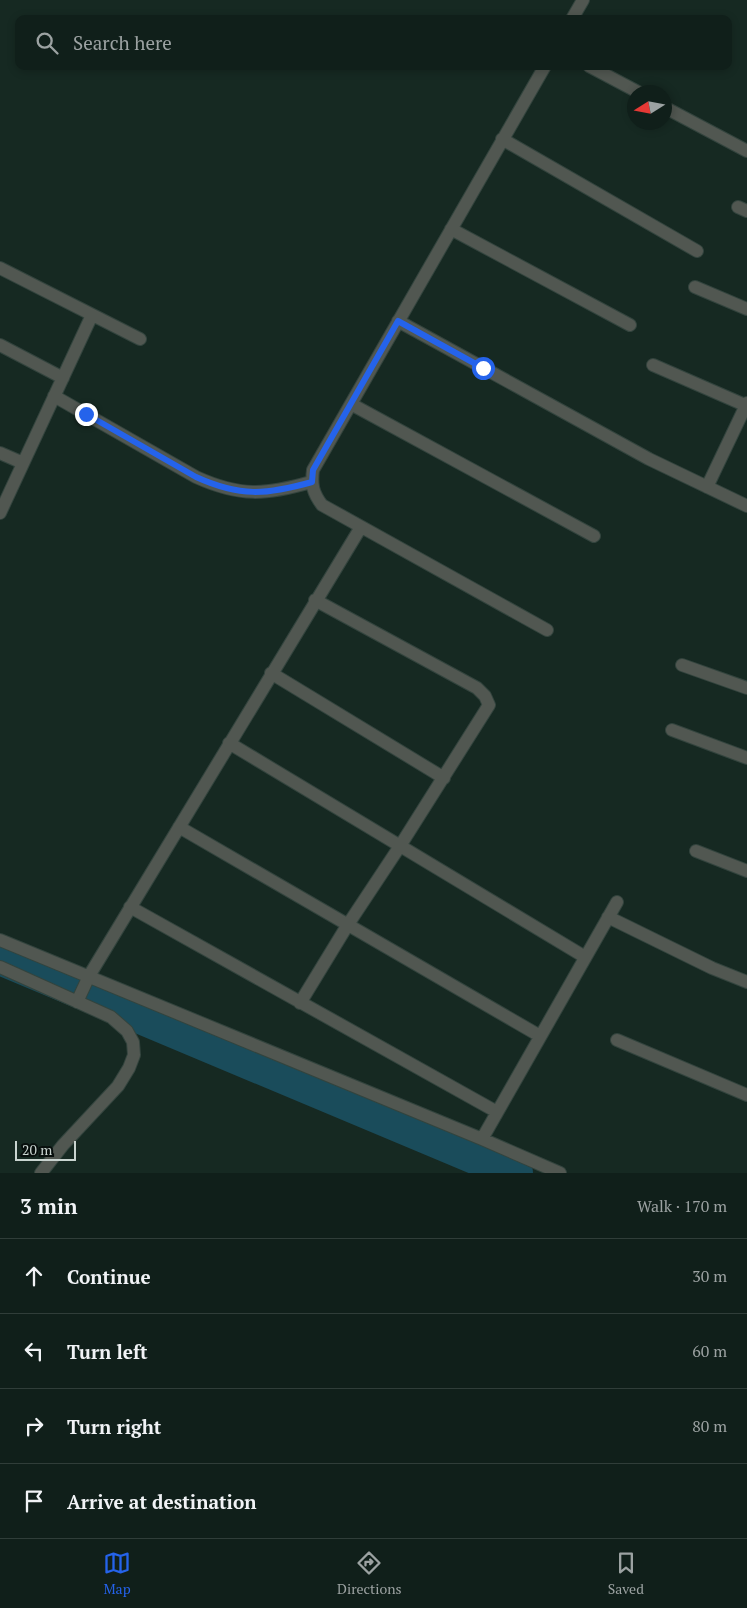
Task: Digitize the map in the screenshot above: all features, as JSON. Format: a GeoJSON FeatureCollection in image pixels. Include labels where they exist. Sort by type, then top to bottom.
{"type":"FeatureCollection","features":[{"type":"Feature","properties":{"kind":"street"},"geometry":{"type":"LineString","coordinates":[[574,15],[583,0]]}},
{"type":"Feature","properties":{"kind":"street"},"geometry":{"type":"LineString","coordinates":[[543,70],[313,470],[312,482],[314,493],[322,505],[547,630]]}},
{"type":"Feature","properties":{"kind":"street"},"geometry":{"type":"LineString","coordinates":[[597,70],[627,86]]}},
{"type":"Feature","properties":{"kind":"street"},"geometry":{"type":"LineString","coordinates":[[672,111],[747,151]]}},
{"type":"Feature","properties":{"kind":"street"},"geometry":{"type":"LineString","coordinates":[[502,139],[697,251]]}},
{"type":"Feature","properties":{"kind":"street"},"geometry":{"type":"LineString","coordinates":[[451,229],[630,325]]}},
{"type":"Feature","properties":{"kind":"street"},"geometry":{"type":"LineString","coordinates":[[0,268],[140,339]]}},
{"type":"Feature","properties":{"kind":"street"},"geometry":{"type":"LineString","coordinates":[[696,286],[747,309]]}},
{"type":"Feature","properties":{"kind":"street"},"geometry":{"type":"LineString","coordinates":[[0,513],[92,315]]}},
{"type":"Feature","properties":{"kind":"street"},"geometry":{"type":"LineString","coordinates":[[398,321],[601,433],[747,506]]}},
{"type":"Feature","properties":{"kind":"street"},"geometry":{"type":"LineString","coordinates":[[0,345],[63,378]]}},
{"type":"Feature","properties":{"kind":"street"},"geometry":{"type":"LineString","coordinates":[[653,364],[747,405],[707,487]]}},
{"type":"Feature","properties":{"kind":"street"},"geometry":{"type":"LineString","coordinates":[[54,396],[196,477],[213,484],[250,493],[273,492],[312,482]]}},
{"type":"Feature","properties":{"kind":"street"},"geometry":{"type":"LineString","coordinates":[[350,404],[594,536]]}},
{"type":"Feature","properties":{"kind":"street"},"geometry":{"type":"LineString","coordinates":[[0,453],[23,464]]}},
{"type":"Feature","properties":{"kind":"street"},"geometry":{"type":"LineString","coordinates":[[83,989],[130,907],[361,527]]}},
{"type":"Feature","properties":{"kind":"street"},"geometry":{"type":"LineString","coordinates":[[300,1003],[347,926],[444,778],[489,705],[486,696],[478,688],[316,600]]}},
{"type":"Feature","properties":{"kind":"street"},"geometry":{"type":"LineString","coordinates":[[682,665],[747,688]]}},
{"type":"Feature","properties":{"kind":"street"},"geometry":{"type":"LineString","coordinates":[[271,673],[444,778]]}},
{"type":"Feature","properties":{"kind":"street"},"geometry":{"type":"LineString","coordinates":[[672,730],[747,758]]}},
{"type":"Feature","properties":{"kind":"street"},"geometry":{"type":"LineString","coordinates":[[229,743],[586,957]]}},
{"type":"Feature","properties":{"kind":"street"},"geometry":{"type":"LineString","coordinates":[[179,827],[347,926],[540,1036]]}},
{"type":"Feature","properties":{"kind":"street"},"geometry":{"type":"LineString","coordinates":[[696,851],[747,871]]}},
{"type":"Feature","properties":{"kind":"street"},"geometry":{"type":"LineString","coordinates":[[482,1138],[617,902]]}},
{"type":"Feature","properties":{"kind":"street"},"geometry":{"type":"LineString","coordinates":[[130,907],[497,1112]]}},
{"type":"Feature","properties":{"kind":"street"},"geometry":{"type":"LineString","coordinates":[[608,917],[712,968],[747,982]]}},
{"type":"Feature","properties":{"kind":"street"},"geometry":{"type":"LineString","coordinates":[[0,940],[83,989],[127,1031],[133,1042],[134,1055],[129,1068],[118,1086],[63,1145],[41,1173]]}},
{"type":"Feature","properties":{"kind":"street"},"geometry":{"type":"LineString","coordinates":[[0,967],[83,989],[482,1138],[560,1173]]}},
{"type":"Feature","properties":{"kind":"street"},"geometry":{"type":"LineString","coordinates":[[617,1040],[747,1095]]}},
{"type":"Feature","properties":{"kind":"waterway"},"geometry":{"type":"LineString","coordinates":[[0,957],[515,1173]]}},
{"type":"Feature","properties":{"kind":"route"},"geometry":{"type":"LineString","coordinates":[[86,414],[196,477],[229,489],[250,493],[273,492],[312,482],[313,470],[398,321],[483,368]]}}]}
